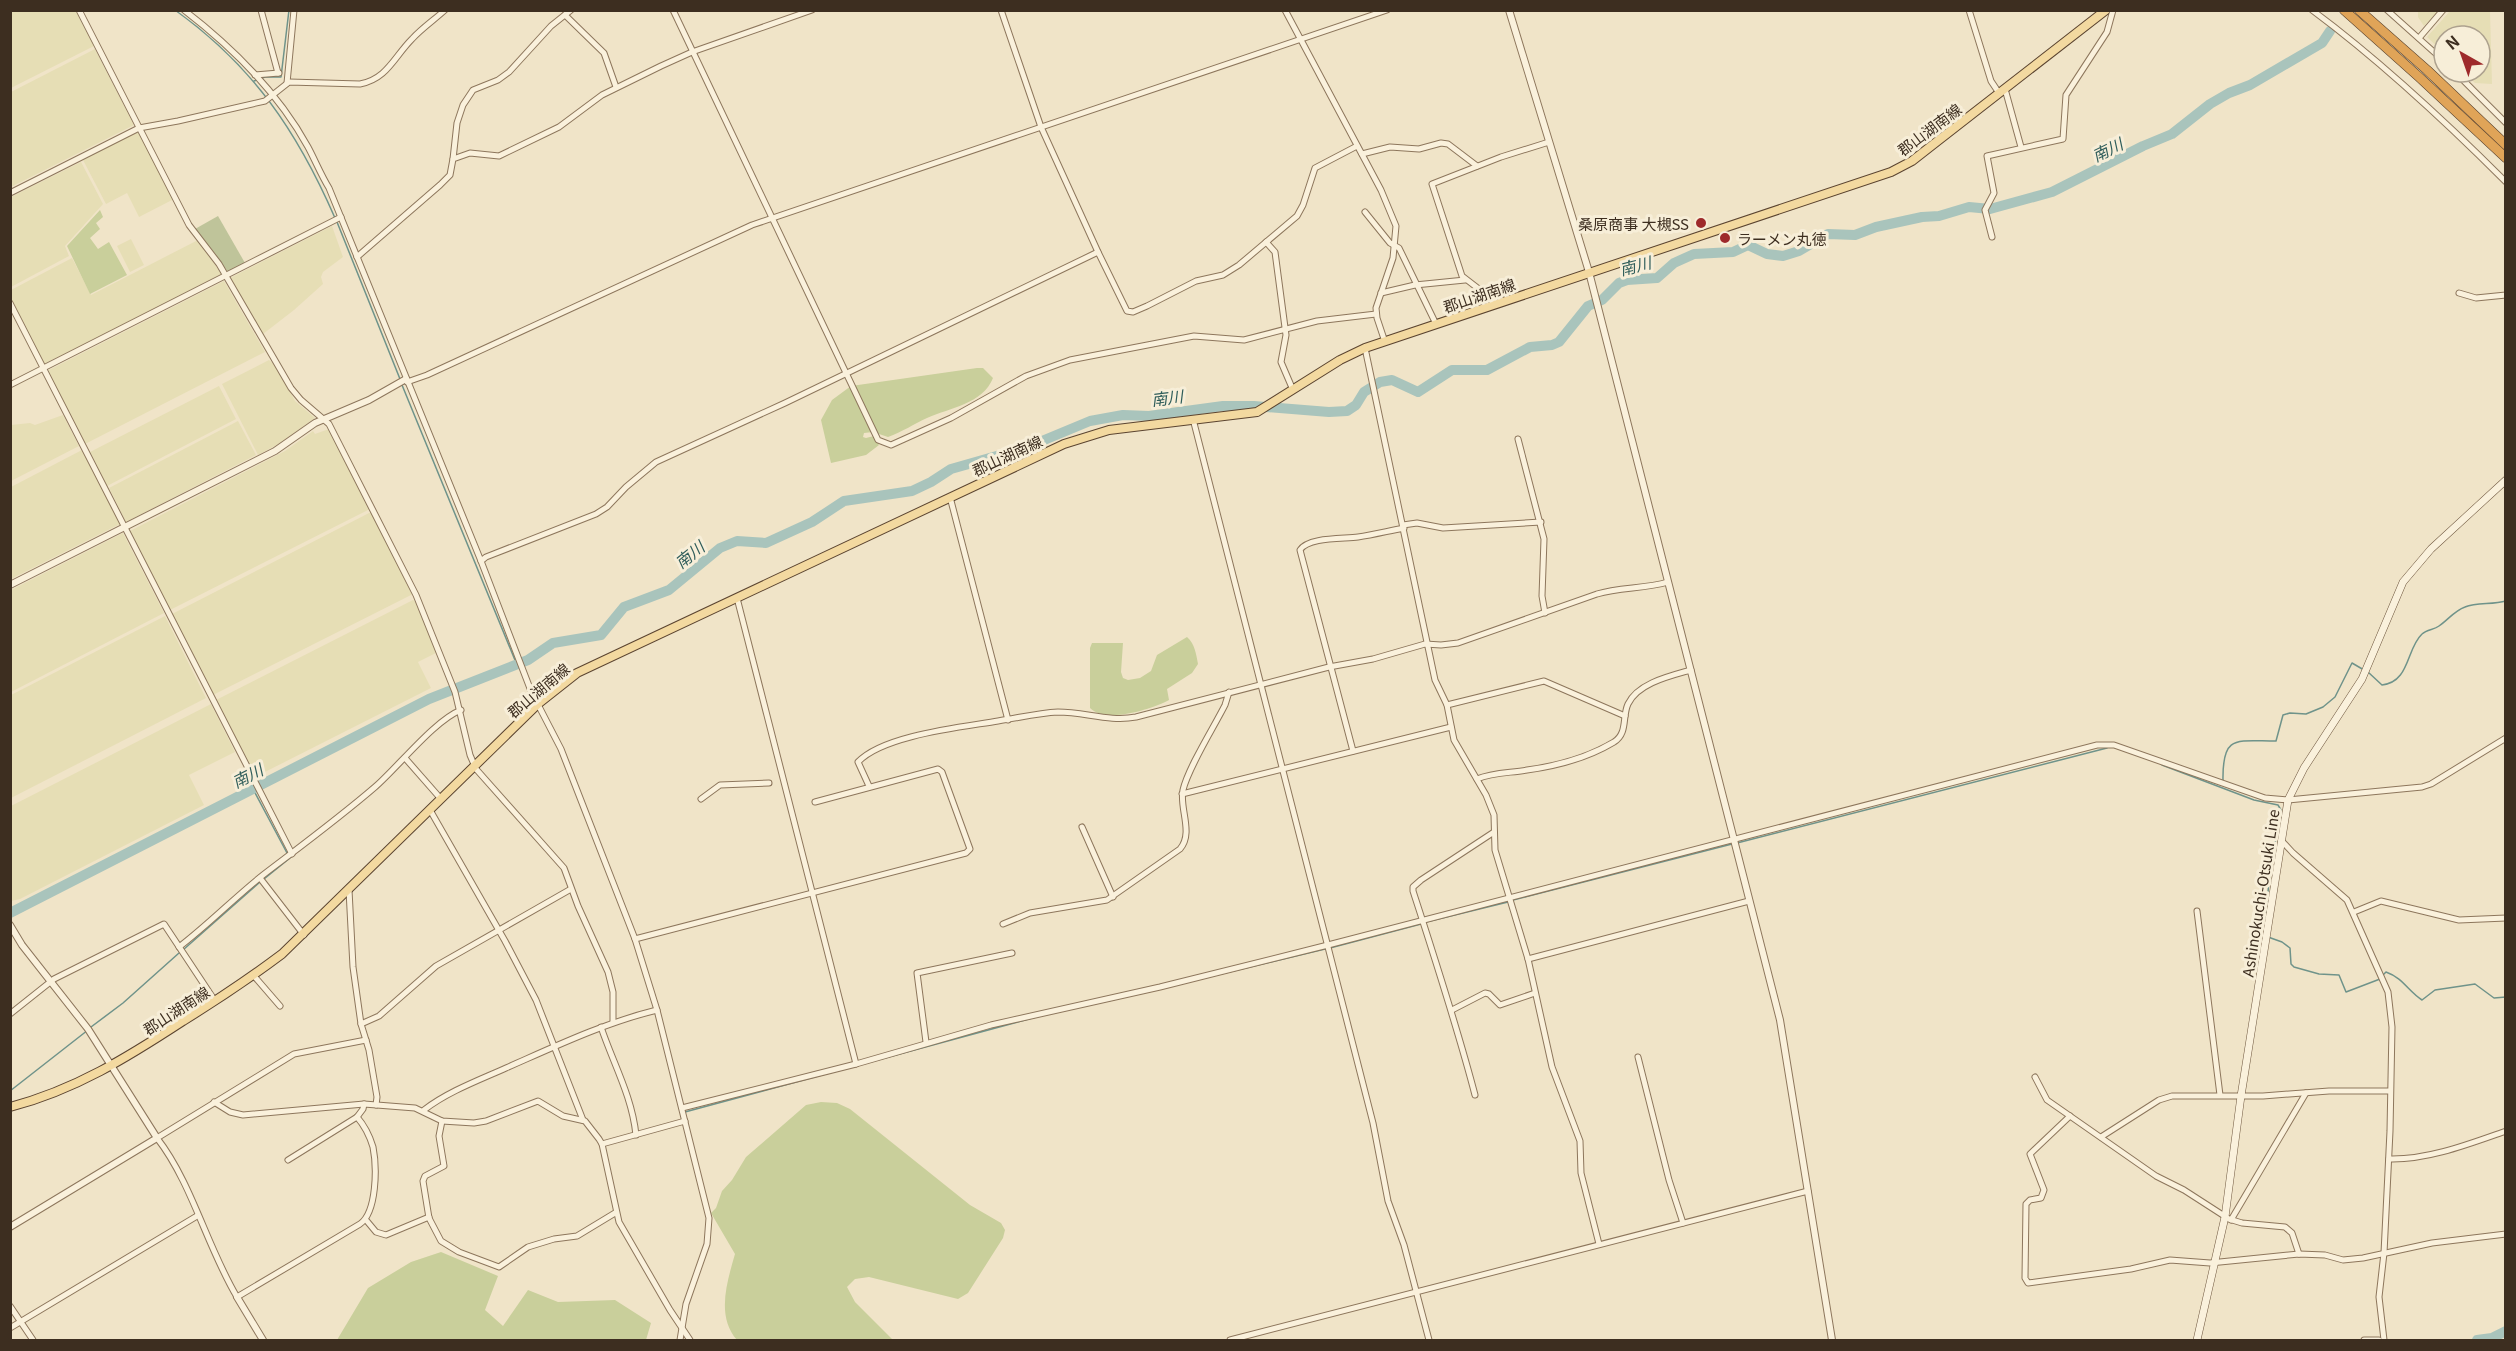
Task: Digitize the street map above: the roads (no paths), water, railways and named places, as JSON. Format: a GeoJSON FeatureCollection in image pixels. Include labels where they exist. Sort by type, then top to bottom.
{"type":"FeatureCollection","features":[{"type":"Feature","properties":{"kind":"highway"},"geometry":{"type":"LineString","coordinates":[[2344,10],[2420,76],[2505,159]]}},
{"type":"Feature","properties":{"kind":"highway"},"geometry":{"type":"LineString","coordinates":[[2359,10],[2427,70],[2505,145]]}},
{"type":"Feature","properties":{"kind":"main road","name":"郡山湖南線"},"geometry":{"type":"LineString","coordinates":[[10,1107],[44,1098],[113,1066],[254,975],[304,935],[539,703],[577,673],[1038,455],[1084,437],[1109,430],[1257,412],[1340,360],[1365,348],[1891,172],[1912,161],[2106,10]]}},
{"type":"Feature","properties":{"kind":"main road","name":"Ashinokuchi-Otsuki Line"},"geometry":{"type":"LineString","coordinates":[[2197,1341],[2228,1218],[2241,1096],[2288,800],[2304,768],[2362,679],[2403,582],[2431,549],[2505,480]]}},
{"type":"Feature","properties":{"kind":"street"},"geometry":{"type":"LineString","coordinates":[[79,10],[189,225],[225,275],[291,388],[301,400],[330,424],[416,595],[455,692],[470,755],[475,766],[500,798],[564,868],[608,972],[613,992],[613,1022]]}},
{"type":"Feature","properties":{"kind":"street"},"geometry":{"type":"LineString","coordinates":[[184,10],[255,75],[269,98],[308,147],[338,219],[357,257],[481,561],[531,691],[561,749],[635,939],[657,1010],[709,1218],[709,1234],[704,1257],[686,1304],[680,1341]]}},
{"type":"Feature","properties":{"kind":"street"},"geometry":{"type":"LineString","coordinates":[[261,10],[278,73]]}},
{"type":"Feature","properties":{"kind":"street"},"geometry":{"type":"LineString","coordinates":[[287,82],[294,10]]}},
{"type":"Feature","properties":{"kind":"street"},"geometry":{"type":"LineString","coordinates":[[10,193],[140,128],[178,122],[269,98],[287,82],[360,84],[371,82],[384,74],[412,38],[445,10]]}},
{"type":"Feature","properties":{"kind":"street"},"geometry":{"type":"LineString","coordinates":[[357,257],[450,175],[457,123],[463,105],[473,90],[498,80],[509,72],[551,26],[571,10]]}},
{"type":"Feature","properties":{"kind":"street"},"geometry":{"type":"LineString","coordinates":[[672,10],[878,440],[889,445],[951,417],[1026,376],[1070,360],[1194,336],[1244,340],[1286,331],[1317,321],[1376,314]]}},
{"type":"Feature","properties":{"kind":"street"},"geometry":{"type":"LineString","coordinates":[[453,159],[470,153],[499,156],[559,127],[616,87],[692,52],[812,10]]}},
{"type":"Feature","properties":{"kind":"street"},"geometry":{"type":"LineString","coordinates":[[1001,10],[1041,127],[1127,311],[1133,312],[1196,281],[1227,273],[1279,229],[1294,220],[1300,212],[1315,168],[1357,146]]}},
{"type":"Feature","properties":{"kind":"street"},"geometry":{"type":"LineString","coordinates":[[1285,10],[1302,39],[1327,93],[1362,154],[1396,226],[1396,245],[1376,314],[1385,342]]}},
{"type":"Feature","properties":{"kind":"street"},"geometry":{"type":"LineString","coordinates":[[10,585],[275,451],[308,428],[406,381],[427,375],[771,218],[1387,10]]}},
{"type":"Feature","properties":{"kind":"street"},"geometry":{"type":"LineString","coordinates":[[1509,10],[1589,272],[1780,1020],[1832,1341]]}},
{"type":"Feature","properties":{"kind":"street"},"geometry":{"type":"LineString","coordinates":[[1969,10],[1991,81],[2002,91],[2021,147]]}},
{"type":"Feature","properties":{"kind":"street"},"geometry":{"type":"LineString","coordinates":[[1992,237],[1985,210],[1994,193],[1988,156],[2063,139],[2066,95],[2107,32],[2113,10]]}},
{"type":"Feature","properties":{"kind":"street"},"geometry":{"type":"LineString","coordinates":[[2313,10],[2366,52],[2432,110],[2505,182]]}},
{"type":"Feature","properties":{"kind":"street"},"geometry":{"type":"LineString","coordinates":[[2387,10],[2432,50]]}},
{"type":"Feature","properties":{"kind":"street"},"geometry":{"type":"LineString","coordinates":[[2419,38],[2443,10]]}},
{"type":"Feature","properties":{"kind":"street"},"geometry":{"type":"LineString","coordinates":[[565,15],[604,53],[616,87]]}},
{"type":"Feature","properties":{"kind":"street"},"geometry":{"type":"LineString","coordinates":[[255,75],[287,73]]}},
{"type":"Feature","properties":{"kind":"street"},"geometry":{"type":"LineString","coordinates":[[2467,84],[2505,123]]}},
{"type":"Feature","properties":{"kind":"street"},"geometry":{"type":"LineString","coordinates":[[1497,303],[1462,276],[1432,184],[1549,141]]}},
{"type":"Feature","properties":{"kind":"street"},"geometry":{"type":"LineString","coordinates":[[1362,154],[1390,147],[1419,149],[1441,143],[1448,144],[1477,166]]}},
{"type":"Feature","properties":{"kind":"street"},"geometry":{"type":"LineString","coordinates":[[1365,212],[1390,243],[1396,245],[1436,324]]}},
{"type":"Feature","properties":{"kind":"street"},"geometry":{"type":"LineString","coordinates":[[10,385],[338,219]]}},
{"type":"Feature","properties":{"kind":"street"},"geometry":{"type":"LineString","coordinates":[[1266,242],[1275,252],[1286,331],[1281,362],[1293,390]]}},
{"type":"Feature","properties":{"kind":"street"},"geometry":{"type":"LineString","coordinates":[[481,561],[602,511],[656,462],[1098,252]]}},
{"type":"Feature","properties":{"kind":"street"},"geometry":{"type":"LineString","coordinates":[[1381,293],[1417,285],[1465,280]]}},
{"type":"Feature","properties":{"kind":"street"},"geometry":{"type":"LineString","coordinates":[[2459,293],[2476,298],[2505,295]]}},
{"type":"Feature","properties":{"kind":"street"},"geometry":{"type":"LineString","coordinates":[[10,303],[292,854]]}},
{"type":"Feature","properties":{"kind":"street"},"geometry":{"type":"LineString","coordinates":[[1365,348],[1436,680],[1446,705],[1454,740],[1489,800],[1494,815],[1495,850],[1528,959],[1552,1067],[1580,1141],[1581,1173],[1599,1244]]}},
{"type":"Feature","properties":{"kind":"street"},"geometry":{"type":"LineString","coordinates":[[1193,419],[1373,1123],[1388,1201],[1401,1235],[1429,1341]]}},
{"type":"Feature","properties":{"kind":"street"},"geometry":{"type":"LineString","coordinates":[[1518,439],[1544,539],[1542,596],[1545,613]]}},
{"type":"Feature","properties":{"kind":"street"},"geometry":{"type":"LineString","coordinates":[[950,497],[1008,720]]}},
{"type":"Feature","properties":{"kind":"street"},"geometry":{"type":"LineString","coordinates":[[1353,751],[1329,667],[1301,548],[1327,539],[1354,537],[1417,523],[1443,528],[1541,522]]}},
{"type":"Feature","properties":{"kind":"street"},"geometry":{"type":"LineString","coordinates":[[869,786],[858,762],[873,751],[952,727],[1058,712],[1120,720],[1429,644],[1458,643],[1614,589],[1644,588],[1668,582]]}},
{"type":"Feature","properties":{"kind":"street"},"geometry":{"type":"LineString","coordinates":[[737,598],[856,1064]]}},
{"type":"Feature","properties":{"kind":"street"},"geometry":{"type":"LineString","coordinates":[[1477,779],[1541,768],[1579,758],[1616,740],[1624,730],[1629,702],[1660,679],[1691,670]]}},
{"type":"Feature","properties":{"kind":"street"},"geometry":{"type":"LineString","coordinates":[[1446,705],[1544,681],[1625,716]]}},
{"type":"Feature","properties":{"kind":"street"},"geometry":{"type":"LineString","coordinates":[[1003,924],[1030,913],[1092,904],[1113,897],[1183,845],[1186,830],[1183,788],[1225,705],[1229,692]]}},
{"type":"Feature","properties":{"kind":"street"},"geometry":{"type":"LineString","coordinates":[[179,947],[209,924],[260,878],[375,786],[442,722],[461,710]]}},
{"type":"Feature","properties":{"kind":"street"},"geometry":{"type":"LineString","coordinates":[[1182,794],[1451,727]]}},
{"type":"Feature","properties":{"kind":"street"},"geometry":{"type":"LineString","coordinates":[[682,1107],[856,1064],[926,1042],[1328,945],[2105,744],[2145,755],[2260,797],[2288,800],[2422,787],[2431,784],[2505,738]]}},
{"type":"Feature","properties":{"kind":"street"},"geometry":{"type":"LineString","coordinates":[[405,758],[441,800]]}},
{"type":"Feature","properties":{"kind":"street"},"geometry":{"type":"LineString","coordinates":[[635,939],[966,854],[970,849],[940,771],[932,769],[816,802]]}},
{"type":"Feature","properties":{"kind":"street"},"geometry":{"type":"LineString","coordinates":[[701,799],[720,785],[769,783]]}},
{"type":"Feature","properties":{"kind":"street"},"geometry":{"type":"LineString","coordinates":[[430,810],[537,1000],[583,1120],[602,1144],[615,1213],[690,1341]]}},
{"type":"Feature","properties":{"kind":"street"},"geometry":{"type":"LineString","coordinates":[[1082,827],[1113,897]]}},
{"type":"Feature","properties":{"kind":"street"},"geometry":{"type":"LineString","coordinates":[[1475,1095],[1452,1010],[1433,959],[1413,887],[1494,832]]}},
{"type":"Feature","properties":{"kind":"street"},"geometry":{"type":"LineString","coordinates":[[2281,840],[2293,854],[2339,891],[2354,912],[2388,992],[2392,1037],[2389,1159],[2384,1253],[2379,1297],[2382,1341],[2364,1341]]}},
{"type":"Feature","properties":{"kind":"street"},"geometry":{"type":"LineString","coordinates":[[260,878],[304,935]]}},
{"type":"Feature","properties":{"kind":"street"},"geometry":{"type":"LineString","coordinates":[[361,1024],[379,1016],[436,966],[572,889]]}},
{"type":"Feature","properties":{"kind":"street"},"geometry":{"type":"LineString","coordinates":[[349,890],[353,967],[361,1024],[377,1097],[376,1105]]}},
{"type":"Feature","properties":{"kind":"street"},"geometry":{"type":"LineString","coordinates":[[1528,959],[1749,901]]}},
{"type":"Feature","properties":{"kind":"street"},"geometry":{"type":"LineString","coordinates":[[2354,912],[2381,901],[2459,920],[2505,918]]}},
{"type":"Feature","properties":{"kind":"street"},"geometry":{"type":"LineString","coordinates":[[2197,911],[2220,1095]]}},
{"type":"Feature","properties":{"kind":"street"},"geometry":{"type":"LineString","coordinates":[[10,1014],[51,982],[164,924],[215,1001]]}},
{"type":"Feature","properties":{"kind":"street"},"geometry":{"type":"LineString","coordinates":[[10,925],[22,945],[113,1066],[157,1138],[176,1164],[224,1276],[263,1341]]}},
{"type":"Feature","properties":{"kind":"street"},"geometry":{"type":"LineString","coordinates":[[926,1042],[917,973],[1012,952]]}},
{"type":"Feature","properties":{"kind":"street"},"geometry":{"type":"LineString","coordinates":[[254,975],[280,1006]]}},
{"type":"Feature","properties":{"kind":"street"},"geometry":{"type":"LineString","coordinates":[[1452,1010],[1485,993],[1500,1005],[1535,993]]}},
{"type":"Feature","properties":{"kind":"street"},"geometry":{"type":"LineString","coordinates":[[424,1110],[477,1081],[554,1046],[613,1022],[657,1010]]}},
{"type":"Feature","properties":{"kind":"street"},"geometry":{"type":"LineString","coordinates":[[601,1027],[623,1082],[633,1113],[636,1135]]}},
{"type":"Feature","properties":{"kind":"street"},"geometry":{"type":"LineString","coordinates":[[10,1227],[294,1054],[366,1040]]}},
{"type":"Feature","properties":{"kind":"street"},"geometry":{"type":"LineString","coordinates":[[1638,1058],[1669,1180],[1683,1223]]}},
{"type":"Feature","properties":{"kind":"street"},"geometry":{"type":"LineString","coordinates":[[2035,1077],[2047,1100],[2156,1176],[2184,1190],[2228,1218],[2285,1227],[2292,1233],[2299,1254]]}},
{"type":"Feature","properties":{"kind":"street"},"geometry":{"type":"LineString","coordinates":[[2101,1137],[2165,1097],[2390,1091]]}},
{"type":"Feature","properties":{"kind":"street"},"geometry":{"type":"LineString","coordinates":[[2228,1218],[2306,1093]]}},
{"type":"Feature","properties":{"kind":"street"},"geometry":{"type":"LineString","coordinates":[[214,1102],[230,1112],[243,1115],[364,1104],[411,1107],[424,1110],[442,1121],[486,1121],[538,1101],[563,1116],[583,1120]]}},
{"type":"Feature","properties":{"kind":"street"},"geometry":{"type":"LineString","coordinates":[[288,1160],[357,1117],[364,1104]]}},
{"type":"Feature","properties":{"kind":"street"},"geometry":{"type":"LineString","coordinates":[[2070,1116],[2030,1154],[2044,1190],[2041,1198],[2030,1200],[2026,1204],[2027,1282],[2131,1269],[2159,1262],[2216,1262],[2299,1254],[2325,1255],[2343,1260],[2363,1258],[2432,1243],[2505,1234]]}},
{"type":"Feature","properties":{"kind":"street"},"geometry":{"type":"LineString","coordinates":[[237,1297],[366,1220],[372,1207],[373,1148],[357,1117]]}},
{"type":"Feature","properties":{"kind":"street"},"geometry":{"type":"LineString","coordinates":[[442,1121],[439,1136],[444,1166],[424,1178],[429,1216],[436,1235],[445,1245],[499,1267],[528,1247],[554,1239],[577,1236],[615,1213]]}},
{"type":"Feature","properties":{"kind":"street"},"geometry":{"type":"LineString","coordinates":[[602,1144],[685,1121]]}},
{"type":"Feature","properties":{"kind":"street"},"geometry":{"type":"LineString","coordinates":[[2389,1159],[2456,1148],[2505,1131]]}},
{"type":"Feature","properties":{"kind":"street"},"geometry":{"type":"LineString","coordinates":[[1230,1341],[1808,1191]]}},
{"type":"Feature","properties":{"kind":"street"},"geometry":{"type":"LineString","coordinates":[[10,1328],[197,1216]]}},
{"type":"Feature","properties":{"kind":"street"},"geometry":{"type":"LineString","coordinates":[[366,1220],[376,1232],[386,1235],[429,1216]]}},
{"type":"Feature","properties":{"kind":"street"},"geometry":{"type":"LineString","coordinates":[[10,1306],[33,1341]]}},
{"type":"Feature","properties":{"kind":"waterway"},"geometry":{"type":"LineString","coordinates":[[175,10],[228,54],[270,102],[305,157],[335,218]]}},
{"type":"Feature","properties":{"kind":"waterway"},"geometry":{"type":"LineString","coordinates":[[254,81],[265,77],[281,77],[289,10]]}},
{"type":"Feature","properties":{"kind":"waterway","name":"南川"},"geometry":{"type":"LineString","coordinates":[[10,913],[429,699],[528,660],[553,643],[601,635],[624,607],[669,590],[720,548],[737,541],[766,543],[812,522],[844,501],[912,491],[951,469],[1025,448],[1090,421],[1123,415],[1149,416],[1223,406],[1347,411],[1356,405],[1364,392],[1380,382],[1392,380],[1418,392],[1452,370],[1487,370],[1530,347],[1559,342],[1588,306],[1602,300],[1619,283],[1627,280],[1657,278],[1674,263],[1694,254],[1733,252],[1748,245],[1767,254],[1783,256],[1799,251],[1828,234],[1855,235],[1876,227],[1922,217],[1939,216],[1969,207],[1990,209],[2052,192],[2143,146],[2172,134],[2210,104],[2250,85],[2322,43],[2330,31]]}},
{"type":"Feature","properties":{"kind":"waterway"},"geometry":{"type":"LineString","coordinates":[[337,222],[400,379]]}},
{"type":"Feature","properties":{"kind":"waterway"},"geometry":{"type":"LineString","coordinates":[[402,385],[517,665]]}},
{"type":"Feature","properties":{"kind":"waterway"},"geometry":{"type":"LineString","coordinates":[[2368,672],[2382,685],[2391,683],[2403,672],[2417,640],[2424,632],[2437,627],[2465,607],[2506,601]]}},
{"type":"Feature","properties":{"kind":"waterway"},"geometry":{"type":"LineString","coordinates":[[2223,781],[2225,755],[2234,743],[2276,741],[2283,715],[2306,714],[2323,707],[2335,697],[2352,663],[2364,670]]}},
{"type":"Feature","properties":{"kind":"waterway"},"geometry":{"type":"LineString","coordinates":[[1737,843],[2107,748]]}},
{"type":"Feature","properties":{"kind":"waterway"},"geometry":{"type":"LineString","coordinates":[[2162,765],[2254,800],[2278,805],[2281,810],[2270,871],[2264,935]]}},
{"type":"Feature","properties":{"kind":"waterway"},"geometry":{"type":"LineString","coordinates":[[253,789],[287,853]]}},
{"type":"Feature","properties":{"kind":"waterway"},"geometry":{"type":"LineString","coordinates":[[1513,900],[1732,844]]}},
{"type":"Feature","properties":{"kind":"waterway"},"geometry":{"type":"LineString","coordinates":[[264,879],[290,858]]}},
{"type":"Feature","properties":{"kind":"waterway"},"geometry":{"type":"LineString","coordinates":[[183,950],[260,882]]}},
{"type":"Feature","properties":{"kind":"waterway"},"geometry":{"type":"LineString","coordinates":[[1426,922],[1508,902]]}},
{"type":"Feature","properties":{"kind":"waterway"},"geometry":{"type":"LineString","coordinates":[[1330,948],[1421,924]]}},
{"type":"Feature","properties":{"kind":"waterway"},"geometry":{"type":"LineString","coordinates":[[2268,937],[2290,948],[2291,964],[2294,967],[2319,974],[2339,975],[2346,992],[2380,979]]}},
{"type":"Feature","properties":{"kind":"waterway"},"geometry":{"type":"LineString","coordinates":[[1108,1001],[1325,949]]}},
{"type":"Feature","properties":{"kind":"waterway"},"geometry":{"type":"LineString","coordinates":[[91,1027],[123,1003],[179,953]]}},
{"type":"Feature","properties":{"kind":"waterway"},"geometry":{"type":"LineString","coordinates":[[2383,975],[2386,972],[2397,978],[2422,1000],[2435,990],[2475,984],[2494,998],[2506,997]]}},
{"type":"Feature","properties":{"kind":"waterway"},"geometry":{"type":"LineString","coordinates":[[685,1112],[1036,1017]]}},
{"type":"Feature","properties":{"kind":"waterway"},"geometry":{"type":"LineString","coordinates":[[10,1091],[88,1030]]}},
{"type":"Feature","properties":{"kind":"waterway"},"geometry":{"type":"LineString","coordinates":[[2477,1340],[2492,1338],[2506,1331]]}},
{"type":"Feature","properties":{"kind":"place","name":"桑原商事 大槻SS"},"geometry":{"type":"Point","coordinates":[1701,223]}},
{"type":"Feature","properties":{"kind":"place","name":"ラーメン丸徳"},"geometry":{"type":"Point","coordinates":[1725,238]}}]}
